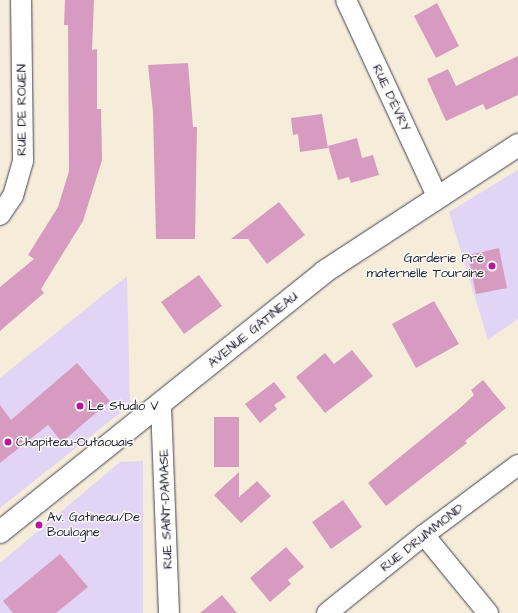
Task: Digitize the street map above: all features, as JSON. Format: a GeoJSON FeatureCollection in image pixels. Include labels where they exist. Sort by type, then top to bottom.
{"type":"FeatureCollection","features":[{"type":"Feature","properties":{"kind":"street","name":"RUE DE ROUEN"},"geometry":{"type":"LineString","coordinates":[[0,215],[13,196],[23,160],[21,0]]}},
{"type":"Feature","properties":{"kind":"street","name":"RUE D'ÉVRY"},"geometry":{"type":"LineString","coordinates":[[346,0],[438,196]]}},
{"type":"Feature","properties":{"kind":"street","name":"AVENUE GATINEAU"},"geometry":{"type":"LineString","coordinates":[[0,532],[161,405],[324,272],[518,145]]}},
{"type":"Feature","properties":{"kind":"street","name":"RUE SAINT-DAMASE"},"geometry":{"type":"LineString","coordinates":[[161,405],[169,613]]}},
{"type":"Feature","properties":{"kind":"street","name":"RUE DRUMMOND"},"geometry":{"type":"LineString","coordinates":[[327,613],[424,535],[518,465]]}},
{"type":"Feature","properties":{"kind":"street"},"geometry":{"type":"LineString","coordinates":[[424,535],[488,613]]}},
{"type":"Feature","properties":{"kind":"shaded area","name":"Garderie Pré maternelle Touraine"},"geometry":{"type":"Polygon","coordinates":[[[518,170],[518,319],[488,340],[449,212],[518,170]]]}},
{"type":"Feature","properties":{"kind":"shaded area"},"geometry":{"type":"Polygon","coordinates":[[[127,276],[130,405],[0,508],[0,378],[127,276]]]}},
{"type":"Feature","properties":{"kind":"shaded area"},"geometry":{"type":"Polygon","coordinates":[[[143,461],[143,613],[0,613],[0,563],[120,462],[143,461]]]}},
{"type":"Feature","properties":{"kind":"building"},"geometry":{"type":"Polygon","coordinates":[[[65,0],[94,0],[92,50],[97,49],[97,109],[101,109],[102,160],[83,221],[41,289],[44,293],[0,331],[0,287],[34,259],[28,255],[58,207],[69,171],[68,25],[64,25],[65,0]]]}},
{"type":"Feature","properties":{"kind":"building"},"geometry":{"type":"Polygon","coordinates":[[[437,3],[459,46],[436,58],[414,16],[437,3]]]}},
{"type":"Feature","properties":{"kind":"building"},"geometry":{"type":"Polygon","coordinates":[[[518,56],[518,95],[486,110],[483,104],[446,121],[427,79],[448,69],[456,86],[518,56]]]}},
{"type":"Feature","properties":{"kind":"building"},"geometry":{"type":"Polygon","coordinates":[[[188,63],[193,127],[197,127],[195,239],[156,239],[153,112],[148,65],[188,63]]]}},
{"type":"Feature","properties":{"kind":"building"},"geometry":{"type":"Polygon","coordinates":[[[322,114],[328,148],[300,152],[298,134],[293,135],[291,118],[322,114]]]}},
{"type":"Feature","properties":{"kind":"building"},"geometry":{"type":"Polygon","coordinates":[[[357,138],[362,158],[373,155],[379,175],[351,183],[349,177],[338,180],[328,146],[357,138]]]}},
{"type":"Feature","properties":{"kind":"building"},"geometry":{"type":"Polygon","coordinates":[[[279,202],[305,235],[267,264],[248,239],[231,239],[279,202]]]}},
{"type":"Feature","properties":{"kind":"building"},"geometry":{"type":"Polygon","coordinates":[[[499,248],[507,288],[476,294],[468,255],[499,248]]]}},
{"type":"Feature","properties":{"kind":"building"},"geometry":{"type":"Polygon","coordinates":[[[199,275],[222,306],[184,334],[161,302],[199,275]]]}},
{"type":"Feature","properties":{"kind":"building"},"geometry":{"type":"Polygon","coordinates":[[[434,301],[459,344],[416,368],[392,324],[434,301]]]}},
{"type":"Feature","properties":{"kind":"building"},"geometry":{"type":"Polygon","coordinates":[[[352,350],[373,376],[325,413],[296,377],[325,353],[334,364],[352,350]]]}},
{"type":"Feature","properties":{"kind":"building"},"geometry":{"type":"Polygon","coordinates":[[[77,363],[110,401],[62,442],[48,425],[0,463],[0,405],[11,420],[77,363]]]}},
{"type":"Feature","properties":{"kind":"building"},"geometry":{"type":"Polygon","coordinates":[[[483,380],[506,408],[465,441],[467,443],[386,506],[368,483],[460,408],[474,395],[471,390],[483,380]]]}},
{"type":"Feature","properties":{"kind":"building"},"geometry":{"type":"Polygon","coordinates":[[[274,382],[286,397],[274,405],[277,409],[260,423],[245,404],[274,382]]]}},
{"type":"Feature","properties":{"kind":"building"},"geometry":{"type":"Polygon","coordinates":[[[214,417],[239,417],[239,467],[214,467],[214,417]]]}},
{"type":"Feature","properties":{"kind":"building"},"geometry":{"type":"Polygon","coordinates":[[[239,472],[239,497],[257,481],[271,496],[241,523],[214,495],[239,472]]]}},
{"type":"Feature","properties":{"kind":"building"},"geometry":{"type":"Polygon","coordinates":[[[343,500],[362,527],[331,549],[312,522],[343,500]]]}},
{"type":"Feature","properties":{"kind":"building"},"geometry":{"type":"Polygon","coordinates":[[[286,547],[304,567],[288,580],[291,584],[270,602],[250,578],[286,547]]]}},
{"type":"Feature","properties":{"kind":"building"},"geometry":{"type":"Polygon","coordinates":[[[60,554],[88,587],[56,613],[13,613],[3,601],[60,554]]]}},
{"type":"Feature","properties":{"kind":"building"},"geometry":{"type":"Polygon","coordinates":[[[222,595],[237,613],[200,613],[222,595]]]}},
{"type":"Feature","properties":{"kind":"place","name":"Garderie Pré maternelle Touraine"},"geometry":{"type":"Point","coordinates":[492,266]}},
{"type":"Feature","properties":{"kind":"place","name":"Le Studio V"},"geometry":{"type":"Point","coordinates":[80,406]}},
{"type":"Feature","properties":{"kind":"place","name":"Chapiteau-Outaouais"},"geometry":{"type":"Point","coordinates":[8,442]}},
{"type":"Feature","properties":{"kind":"place","name":"Av. Gatineau/De Boulogne"},"geometry":{"type":"Point","coordinates":[39,525]}}]}
